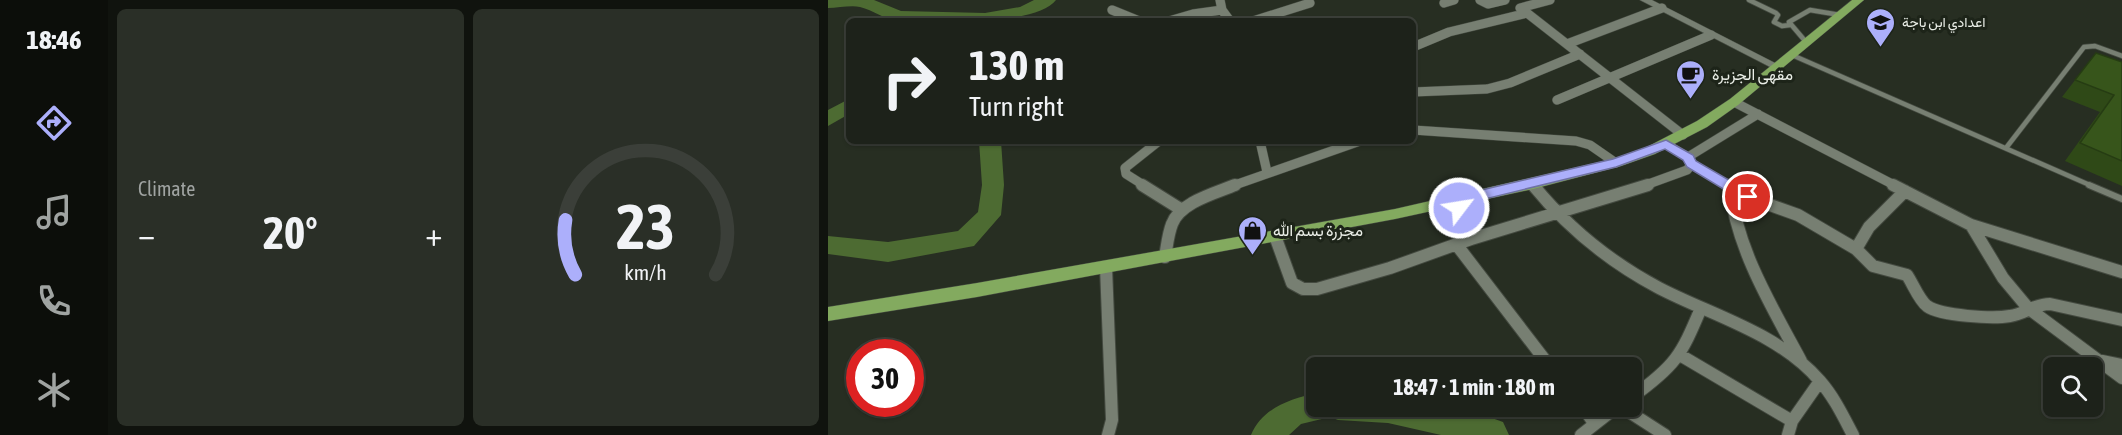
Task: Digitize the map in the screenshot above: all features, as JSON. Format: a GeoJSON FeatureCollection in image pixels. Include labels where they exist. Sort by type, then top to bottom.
{"type":"FeatureCollection","features":[{"type":"Feature","properties":{"kind":"main road"},"geometry":{"type":"LineString","coordinates":[[828,314],[1275,236],[1456,201],[1616,163],[1666,144],[1734,102],[1858,0]]}},
{"type":"Feature","properties":{"kind":"street"},"geometry":{"type":"LineString","coordinates":[[1220,0],[1222,10],[1228,18]]}},
{"type":"Feature","properties":{"kind":"street"},"geometry":{"type":"LineString","coordinates":[[1444,3],[1454,0]]}},
{"type":"Feature","properties":{"kind":"street"},"geometry":{"type":"LineString","coordinates":[[1480,0],[1488,4],[1505,0]]}},
{"type":"Feature","properties":{"kind":"street"},"geometry":{"type":"LineString","coordinates":[[1511,0],[1683,135]]}},
{"type":"Feature","properties":{"kind":"street"},"geometry":{"type":"LineString","coordinates":[[1416,46],[1449,32],[1524,11],[1550,0]]}},
{"type":"Feature","properties":{"kind":"street"},"geometry":{"type":"LineString","coordinates":[[1645,0],[1776,66]]}},
{"type":"Feature","properties":{"kind":"street"},"geometry":{"type":"LineString","coordinates":[[1262,18],[1310,3]]}},
{"type":"Feature","properties":{"kind":"street"},"geometry":{"type":"LineString","coordinates":[[1567,44],[1662,8]]}},
{"type":"Feature","properties":{"kind":"street"},"geometry":{"type":"LineString","coordinates":[[1112,10],[1132,18]]}},
{"type":"Feature","properties":{"kind":"street"},"geometry":{"type":"LineString","coordinates":[[1179,18],[1222,10]]}},
{"type":"Feature","properties":{"kind":"street"},"geometry":{"type":"LineString","coordinates":[[1557,100],[1611,79],[1712,34]]}},
{"type":"Feature","properties":{"kind":"street"},"geometry":{"type":"LineString","coordinates":[[1416,92],[1493,88],[1580,54]]}},
{"type":"Feature","properties":{"kind":"street"},"geometry":{"type":"LineString","coordinates":[[1734,102],[1971,225],[2122,272]]}},
{"type":"Feature","properties":{"kind":"street"},"geometry":{"type":"LineString","coordinates":[[1690,161],[1758,114]]}},
{"type":"Feature","properties":{"kind":"street"},"geometry":{"type":"LineString","coordinates":[[1416,130],[1576,141],[1590,145],[1616,163]]}},
{"type":"Feature","properties":{"kind":"street"},"geometry":{"type":"LineString","coordinates":[[1155,144],[1130,162],[1125,168],[1126,174],[1182,210]]}},
{"type":"Feature","properties":{"kind":"street"},"geometry":{"type":"LineString","coordinates":[[1261,144],[1267,172]]}},
{"type":"Feature","properties":{"kind":"street"},"geometry":{"type":"LineString","coordinates":[[1165,257],[1172,224],[1182,210],[1267,172],[1351,144]]}},
{"type":"Feature","properties":{"kind":"street"},"geometry":{"type":"LineString","coordinates":[[1666,144],[1730,188],[1767,205],[1798,215],[1856,249],[1873,266],[1907,275],[1925,305],[1936,311],[1994,317],[2013,316],[2038,304],[2050,304],[2122,320]]}},
{"type":"Feature","properties":{"kind":"street"},"geometry":{"type":"LineString","coordinates":[[1275,236],[1292,283],[1305,290],[1326,287],[1681,173],[1690,168],[1690,161]]}},
{"type":"Feature","properties":{"kind":"street"},"geometry":{"type":"LineString","coordinates":[[1533,184],[1557,212],[1619,266],[1640,279],[1750,332],[1803,364],[1820,381],[1853,435]]}},
{"type":"Feature","properties":{"kind":"street"},"geometry":{"type":"LineString","coordinates":[[1730,188],[1733,214],[1763,290],[1803,364]]}},
{"type":"Feature","properties":{"kind":"street"},"geometry":{"type":"LineString","coordinates":[[1856,249],[1856,243],[1864,232],[1905,191]]}},
{"type":"Feature","properties":{"kind":"street"},"geometry":{"type":"LineString","coordinates":[[1456,201],[1471,239]]}},
{"type":"Feature","properties":{"kind":"street"},"geometry":{"type":"LineString","coordinates":[[1971,225],[2003,278],[2028,308],[2093,357]]}},
{"type":"Feature","properties":{"kind":"street"},"geometry":{"type":"LineString","coordinates":[[1456,244],[1543,357]]}},
{"type":"Feature","properties":{"kind":"street"},"geometry":{"type":"LineString","coordinates":[[1106,267],[1112,420],[1108,435]]}},
{"type":"Feature","properties":{"kind":"street"},"geometry":{"type":"LineString","coordinates":[[1642,389],[1661,375],[1680,355],[1701,308]]}},
{"type":"Feature","properties":{"kind":"street"},"geometry":{"type":"LineString","coordinates":[[1680,355],[1792,421]]}},
{"type":"Feature","properties":{"kind":"street"},"geometry":{"type":"LineString","coordinates":[[2103,361],[2122,365]]}},
{"type":"Feature","properties":{"kind":"street"},"geometry":{"type":"LineString","coordinates":[[2103,364],[2122,378]]}},
{"type":"Feature","properties":{"kind":"street"},"geometry":{"type":"LineString","coordinates":[[1788,435],[1792,421],[1820,381]]}},
{"type":"Feature","properties":{"kind":"street"},"geometry":{"type":"LineString","coordinates":[[1590,417],[1594,423]]}},
{"type":"Feature","properties":{"kind":"street"},"geometry":{"type":"LineString","coordinates":[[1581,435],[1603,417]]}},
{"type":"Feature","properties":{"kind":"street"},"geometry":{"type":"LineString","coordinates":[[1636,417],[1665,435]]}},
{"type":"Feature","properties":{"kind":"lane"},"geometry":{"type":"LineString","coordinates":[[1749,0],[1776,14],[1774,22],[1782,26],[1790,25]]}},
{"type":"Feature","properties":{"kind":"lane"},"geometry":{"type":"LineString","coordinates":[[1790,25],[1789,22],[1806,11],[1840,15]]}},
{"type":"Feature","properties":{"kind":"lane"},"geometry":{"type":"LineString","coordinates":[[1790,25],[1806,42]]}},
{"type":"Feature","properties":{"kind":"lane"},"geometry":{"type":"LineString","coordinates":[[2006,148],[2084,47],[2095,46],[2122,56]]}},
{"type":"Feature","properties":{"kind":"lane"},"geometry":{"type":"LineString","coordinates":[[1790,54],[2122,199]]}},
{"type":"Feature","properties":{"kind":"building"},"geometry":{"type":"Polygon","coordinates":[[[2096,53],[2122,62],[2122,161],[2080,143],[2114,95],[2075,80],[2096,53]]]}},
{"type":"Feature","properties":{"kind":"waterway"},"geometry":{"type":"LineString","coordinates":[[828,3],[861,1],[899,16],[985,18],[1025,11],[1047,0]]}},
{"type":"Feature","properties":{"kind":"waterway"},"geometry":{"type":"LineString","coordinates":[[828,119],[846,107]]}},
{"type":"Feature","properties":{"kind":"waterway"},"geometry":{"type":"LineString","coordinates":[[828,245],[888,252],[965,239],[989,215],[993,185],[991,144]]}},
{"type":"Feature","properties":{"kind":"waterway"},"geometry":{"type":"LineString","coordinates":[[1266,435],[1293,412],[1306,409]]}},
{"type":"Feature","properties":{"kind":"waterway"},"geometry":{"type":"LineString","coordinates":[[1424,417],[1492,432],[1494,435]]}},
{"type":"Feature","properties":{"kind":"place","name":"اعدادي ابن باجة"},"geometry":{"type":"Point","coordinates":[1881,48]}},
{"type":"Feature","properties":{"kind":"place","name":"مقهى الجزيرة"},"geometry":{"type":"Point","coordinates":[1691,100]}},
{"type":"Feature","properties":{"kind":"place","name":"مجزرة بسم الله"},"geometry":{"type":"Point","coordinates":[1252,256]}},
{"type":"Feature","properties":{"kind":"route"},"geometry":{"type":"LineString","coordinates":[[1459,208],[1456,201],[1616,163],[1666,144],[1688,158],[1692,164],[1748,197]]}}]}
